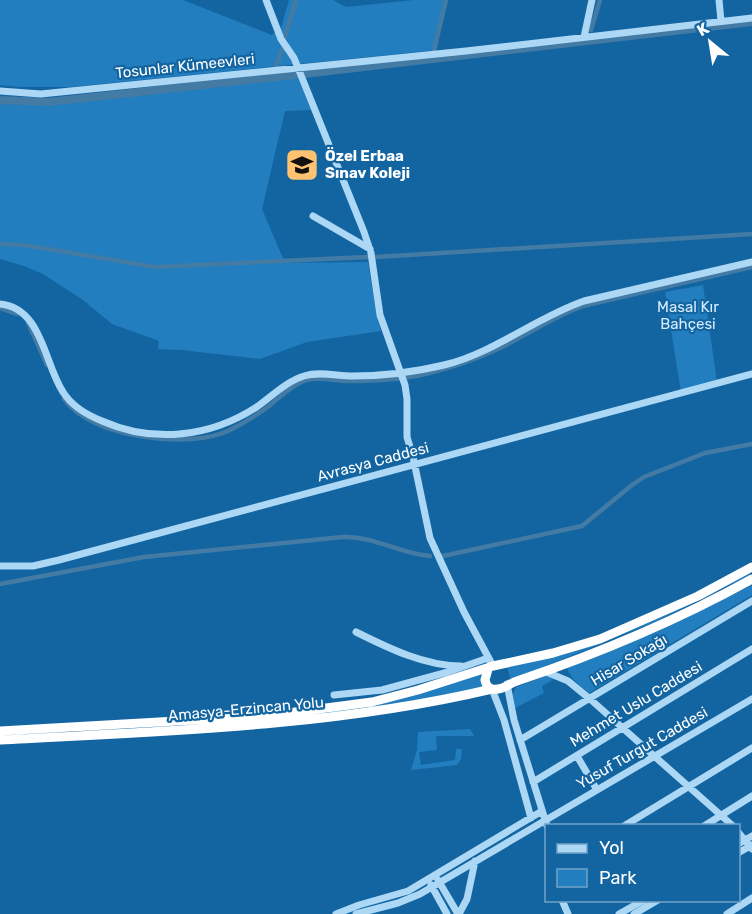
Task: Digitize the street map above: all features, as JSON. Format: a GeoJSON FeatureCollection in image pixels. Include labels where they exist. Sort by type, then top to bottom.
{"type":"FeatureCollection","features":[{"type":"Feature","properties":{"kind":"highway","name":"Amasya-Erzincan Yolu"},"geometry":{"type":"LineString","coordinates":[[0,731],[246,717],[330,709],[394,697],[492,665],[554,653],[600,639],[698,596],[752,567]]}},
{"type":"Feature","properties":{"kind":"highway"},"geometry":{"type":"LineString","coordinates":[[507,677],[501,689],[492,689],[484,680],[485,674],[492,665],[507,677],[544,671],[673,618],[752,579]]}},
{"type":"Feature","properties":{"kind":"highway","name":"Amasya-Erzincan Yolu"},"geometry":{"type":"LineString","coordinates":[[0,740],[299,722],[391,710],[492,689]]}},
{"type":"Feature","properties":{"kind":"street"},"geometry":{"type":"LineString","coordinates":[[266,0],[278,34],[298,68],[370,249],[380,315],[405,385],[407,437],[433,547],[492,665],[447,665],[416,658],[356,632]]}},
{"type":"Feature","properties":{"kind":"street"},"geometry":{"type":"LineString","coordinates":[[584,37],[591,0]]}},
{"type":"Feature","properties":{"kind":"street"},"geometry":{"type":"LineString","coordinates":[[719,0],[721,21]]}},
{"type":"Feature","properties":{"kind":"street","name":"Tosunlar Kümeevleri"},"geometry":{"type":"LineString","coordinates":[[0,92],[41,94],[752,18]]}},
{"type":"Feature","properties":{"kind":"street"},"geometry":{"type":"LineString","coordinates":[[313,216],[370,249]]}},
{"type":"Feature","properties":{"kind":"street"},"geometry":{"type":"LineString","coordinates":[[0,304],[17,309],[28,318],[34,326],[63,392],[92,417],[142,433],[176,435],[201,432],[225,424],[259,405],[293,380],[306,375],[360,376],[401,373],[444,365],[471,356],[514,336],[560,310],[584,301],[752,262]]}},
{"type":"Feature","properties":{"kind":"street","name":"Avrasya Caddesi"},"geometry":{"type":"LineString","coordinates":[[0,566],[33,566],[59,560],[752,374]]}},
{"type":"Feature","properties":{"kind":"street","name":"Hisar Sokağı"},"geometry":{"type":"LineString","coordinates":[[520,740],[752,601]]}},
{"type":"Feature","properties":{"kind":"street","name":"Mehmet Uslu Caddesi"},"geometry":{"type":"LineString","coordinates":[[533,782],[752,649]]}},
{"type":"Feature","properties":{"kind":"street"},"geometry":{"type":"LineString","coordinates":[[561,664],[568,681]]}},
{"type":"Feature","properties":{"kind":"street"},"geometry":{"type":"LineString","coordinates":[[334,695],[382,690],[465,666]]}},
{"type":"Feature","properties":{"kind":"street"},"geometry":{"type":"LineString","coordinates":[[544,671],[568,681],[625,728],[732,824]]}},
{"type":"Feature","properties":{"kind":"street"},"geometry":{"type":"LineString","coordinates":[[507,677],[520,740],[546,822]]}},
{"type":"Feature","properties":{"kind":"street"},"geometry":{"type":"LineString","coordinates":[[492,689],[504,720],[531,818]]}},
{"type":"Feature","properties":{"kind":"street","name":"Yusuf Turgut Caddesi"},"geometry":{"type":"LineString","coordinates":[[438,879],[546,822],[752,699]]}},
{"type":"Feature","properties":{"kind":"street"},"geometry":{"type":"LineString","coordinates":[[627,824],[752,748]]}},
{"type":"Feature","properties":{"kind":"street"},"geometry":{"type":"LineString","coordinates":[[577,756],[597,790]]}},
{"type":"Feature","properties":{"kind":"street"},"geometry":{"type":"LineString","coordinates":[[706,824],[752,796]]}},
{"type":"Feature","properties":{"kind":"street"},"geometry":{"type":"LineString","coordinates":[[356,914],[409,899],[542,811]]}},
{"type":"Feature","properties":{"kind":"street"},"geometry":{"type":"LineString","coordinates":[[459,914],[467,899],[475,861]]}},
{"type":"Feature","properties":{"kind":"street"},"geometry":{"type":"LineString","coordinates":[[438,879],[459,914]]}},
{"type":"Feature","properties":{"kind":"street"},"geometry":{"type":"LineString","coordinates":[[336,914],[358,905],[430,884]]}},
{"type":"Feature","properties":{"kind":"street"},"geometry":{"type":"LineString","coordinates":[[430,884],[447,914]]}},
{"type":"Feature","properties":{"kind":"street"},"geometry":{"type":"LineString","coordinates":[[732,913],[752,898]]}},
{"type":"Feature","properties":{"kind":"street"},"geometry":{"type":"LineString","coordinates":[[619,914],[640,902]]}},
{"type":"Feature","properties":{"kind":"street"},"geometry":{"type":"LineString","coordinates":[[634,914],[655,902]]}},
{"type":"Feature","properties":{"kind":"green space"},"geometry":{"type":"Polygon","coordinates":[[[0,0],[183,0],[272,35],[281,28],[289,0],[333,0],[346,7],[414,0],[446,0],[437,50],[71,87],[21,87],[0,85],[0,0]]]}},
{"type":"Feature","properties":{"kind":"green space"},"geometry":{"type":"Polygon","coordinates":[[[298,77],[311,110],[285,111],[262,209],[285,263],[368,262],[381,331],[307,342],[260,359],[158,349],[159,341],[112,324],[83,300],[43,274],[0,259],[0,104],[52,105],[298,77]]]}},
{"type":"Feature","properties":{"kind":"green space","name":"Masal Kır Bahçesi"},"geometry":{"type":"Polygon","coordinates":[[[703,285],[717,382],[681,392],[665,292],[703,285]]]}},
{"type":"Feature","properties":{"kind":"green space"},"geometry":{"type":"Polygon","coordinates":[[[752,571],[750,575],[657,621],[511,680],[507,667],[566,654],[752,571]]]}},
{"type":"Feature","properties":{"kind":"green space"},"geometry":{"type":"Polygon","coordinates":[[[752,585],[752,595],[589,693],[576,682],[567,668],[654,633],[752,585]]]}},
{"type":"Feature","properties":{"kind":"green space"},"geometry":{"type":"Polygon","coordinates":[[[480,674],[484,687],[399,704],[303,718],[154,728],[154,726],[324,712],[480,674]]]}},
{"type":"Feature","properties":{"kind":"green space"},"geometry":{"type":"Polygon","coordinates":[[[547,675],[554,679],[542,686],[544,693],[515,708],[513,694],[516,687],[547,675]]]}},
{"type":"Feature","properties":{"kind":"green space"},"geometry":{"type":"Polygon","coordinates":[[[470,729],[474,736],[436,736],[437,750],[419,752],[421,765],[455,760],[456,749],[462,749],[461,759],[457,765],[411,770],[417,750],[418,732],[470,729]]]}},
{"type":"Feature","properties":{"kind":"waterway"},"geometry":{"type":"LineString","coordinates":[[285,37],[296,0]]}},
{"type":"Feature","properties":{"kind":"waterway"},"geometry":{"type":"LineString","coordinates":[[434,50],[446,0]]}},
{"type":"Feature","properties":{"kind":"waterway"},"geometry":{"type":"LineString","coordinates":[[591,30],[600,0]]}},
{"type":"Feature","properties":{"kind":"waterway"},"geometry":{"type":"LineString","coordinates":[[304,74],[752,22]]}},
{"type":"Feature","properties":{"kind":"waterway"},"geometry":{"type":"LineString","coordinates":[[276,67],[282,49]]}},
{"type":"Feature","properties":{"kind":"waterway"},"geometry":{"type":"LineString","coordinates":[[0,100],[48,102],[295,75]]}},
{"type":"Feature","properties":{"kind":"waterway"},"geometry":{"type":"LineString","coordinates":[[376,257],[752,234]]}},
{"type":"Feature","properties":{"kind":"waterway"},"geometry":{"type":"LineString","coordinates":[[0,244],[24,245],[155,267],[368,257]]}},
{"type":"Feature","properties":{"kind":"waterway"},"geometry":{"type":"LineString","coordinates":[[64,399],[77,412],[96,423],[118,431],[142,437],[167,439],[212,436],[245,422],[291,388],[306,380],[316,378],[347,381],[388,380],[438,371],[498,349],[561,315],[583,306],[752,267]]}},
{"type":"Feature","properties":{"kind":"waterway"},"geometry":{"type":"LineString","coordinates":[[0,308],[17,314]]}},
{"type":"Feature","properties":{"kind":"waterway"},"geometry":{"type":"LineString","coordinates":[[28,323],[47,365]]}},
{"type":"Feature","properties":{"kind":"waterway"},"geometry":{"type":"LineString","coordinates":[[443,556],[582,526],[644,477],[705,453],[752,444]]}},
{"type":"Feature","properties":{"kind":"waterway"},"geometry":{"type":"LineString","coordinates":[[0,584],[144,557],[343,537],[366,539],[419,555],[430,556]]}},
{"type":"Feature","properties":{"kind":"place","name":"Özel Erbaa Sınav Koleji"},"geometry":{"type":"Point","coordinates":[302,165]}}]}
